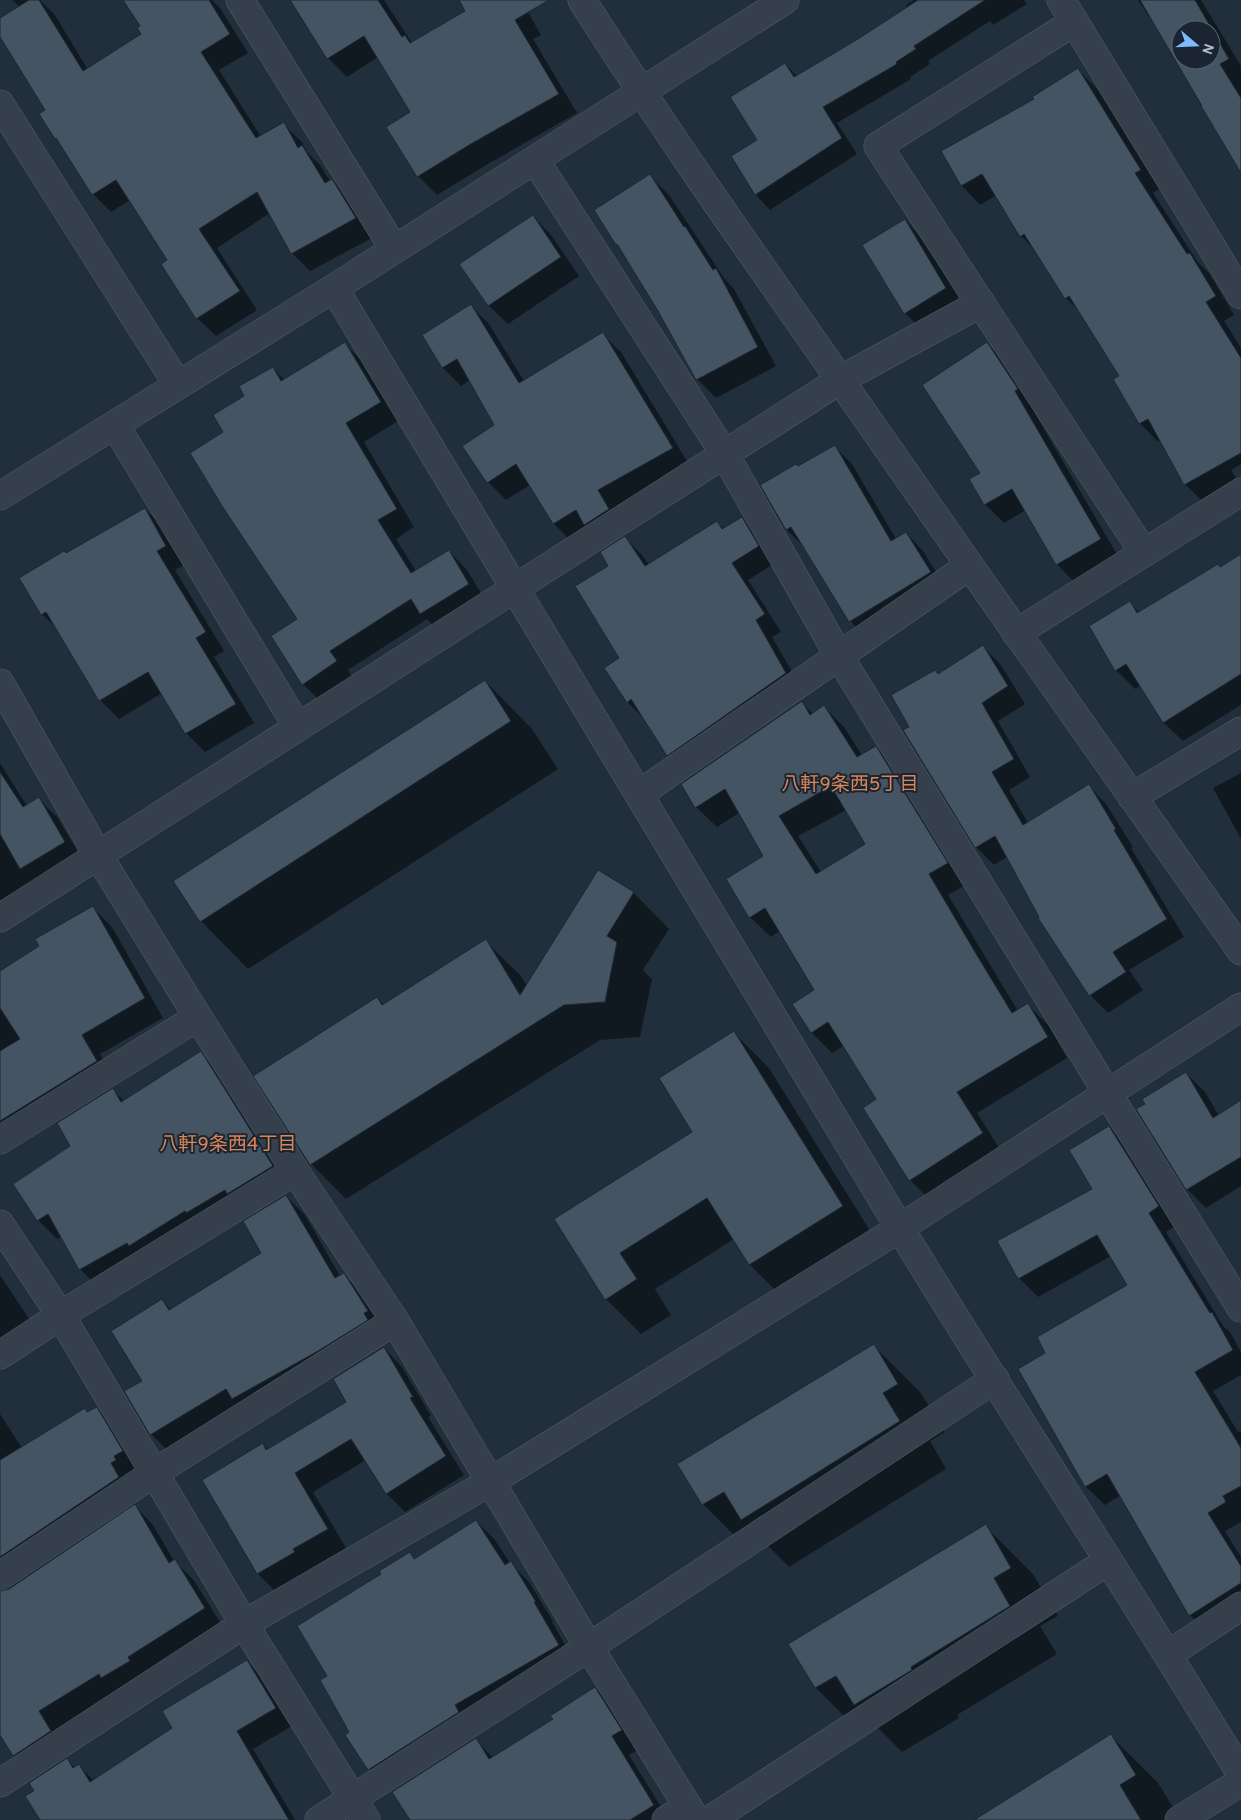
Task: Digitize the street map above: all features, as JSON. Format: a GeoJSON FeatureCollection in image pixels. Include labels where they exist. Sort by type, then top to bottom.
{"type":"FeatureCollection","features":[{"type":"Feature","properties":{"kind":"street"},"geometry":{"type":"LineString","coordinates":[[240,0],[394,249]]}},
{"type":"Feature","properties":{"kind":"street"},"geometry":{"type":"LineString","coordinates":[[582,0],[640,92],[969,566],[1241,951]]}},
{"type":"Feature","properties":{"kind":"street"},"geometry":{"type":"LineString","coordinates":[[0,496],[334,288],[786,0]]}},
{"type":"Feature","properties":{"kind":"street"},"geometry":{"type":"LineString","coordinates":[[1144,553],[878,146],[1068,11],[1241,295]]}},
{"type":"Feature","properties":{"kind":"street"},"geometry":{"type":"LineString","coordinates":[[0,104],[178,385]]}},
{"type":"Feature","properties":{"kind":"street"},"geometry":{"type":"LineString","coordinates":[[535,160],[724,454],[840,656],[1241,1308]]}},
{"type":"Feature","properties":{"kind":"street"},"geometry":{"type":"LineString","coordinates":[[334,288],[900,1228],[1108,1561],[1169,1654],[1241,1774]]}},
{"type":"Feature","properties":{"kind":"street"},"geometry":{"type":"LineString","coordinates":[[0,918],[514,587],[840,380],[981,303]]}},
{"type":"Feature","properties":{"kind":"street"},"geometry":{"type":"LineString","coordinates":[[115,425],[297,726]]}},
{"type":"Feature","properties":{"kind":"street"},"geometry":{"type":"LineString","coordinates":[[1016,633],[1241,492]]}},
{"type":"Feature","properties":{"kind":"street"},"geometry":{"type":"LineString","coordinates":[[638,794],[969,566]]}},
{"type":"Feature","properties":{"kind":"street"},"geometry":{"type":"LineString","coordinates":[[0,683],[98,855],[295,1171],[394,1321],[690,1817],[1108,1561]]}},
{"type":"Feature","properties":{"kind":"street"},"geometry":{"type":"LineString","coordinates":[[1132,797],[1241,730]]}},
{"type":"Feature","properties":{"kind":"street"},"geometry":{"type":"LineString","coordinates":[[0,1783],[244,1624],[490,1482],[900,1228],[1241,1008]]}},
{"type":"Feature","properties":{"kind":"street"},"geometry":{"type":"LineString","coordinates":[[0,1140],[198,1017]]}},
{"type":"Feature","properties":{"kind":"street"},"geometry":{"type":"LineString","coordinates":[[0,1355],[295,1171]]}},
{"type":"Feature","properties":{"kind":"street"},"geometry":{"type":"LineString","coordinates":[[0,1224],[61,1316],[244,1624],[359,1809]]}},
{"type":"Feature","properties":{"kind":"street"},"geometry":{"type":"LineString","coordinates":[[0,1576],[154,1473],[394,1321]]}},
{"type":"Feature","properties":{"kind":"street"},"geometry":{"type":"LineString","coordinates":[[319,1820],[359,1809],[589,1647],[994,1379]]}},
{"type":"Feature","properties":{"kind":"street"},"geometry":{"type":"LineString","coordinates":[[1169,1654],[1241,1606]]}},
{"type":"Feature","properties":{"kind":"street"},"geometry":{"type":"LineString","coordinates":[[1180,1820],[1241,1782]]}},
{"type":"Feature","properties":{"kind":"building"},"geometry":{"type":"Polygon","coordinates":[[[29,0],[39,0],[83,71],[141,34],[137,28],[140,26],[123,0],[209,0],[230,34],[201,52],[256,138],[284,122],[298,148],[302,145],[325,183],[332,179],[356,218],[291,254],[257,192],[199,229],[240,291],[196,319],[161,264],[167,260],[116,180],[92,195],[39,114],[45,110],[0,37],[0,18],[29,0]]]}},
{"type":"Feature","properties":{"kind":"building"},"geometry":{"type":"Polygon","coordinates":[[[290,0],[378,0],[402,37],[405,35],[410,43],[465,11],[459,0],[549,0],[515,20],[559,94],[417,177],[386,127],[410,112],[364,36],[327,59],[290,0]]]}},
{"type":"Feature","properties":{"kind":"building"},"geometry":{"type":"Polygon","coordinates":[[[918,0],[985,0],[914,46],[916,49],[896,62],[897,64],[823,107],[842,138],[755,195],[731,156],[757,140],[730,97],[785,63],[794,77],[918,0]]]}},
{"type":"Feature","properties":{"kind":"building"},"geometry":{"type":"Polygon","coordinates":[[[1140,0],[1195,0],[1207,20],[1171,20],[1171,53],[1140,0]]]}},
{"type":"Feature","properties":{"kind":"building"},"geometry":{"type":"Polygon","coordinates":[[[1221,45],[1229,59],[1221,63],[1221,45]]]}},
{"type":"Feature","properties":{"kind":"building"},"geometry":{"type":"Polygon","coordinates":[[[1221,66],[1241,98],[1241,173],[1181,70],[1221,70],[1221,66]]]}},
{"type":"Feature","properties":{"kind":"building"},"geometry":{"type":"Polygon","coordinates":[[[1078,68],[1141,170],[1135,173],[1187,254],[1190,253],[1216,296],[1206,302],[1241,358],[1241,453],[1184,485],[1148,419],[1139,424],[1113,379],[1119,376],[1069,296],[1065,299],[1024,234],[1020,237],[982,174],[961,186],[941,151],[1034,99],[1032,97],[1078,68]]]}},
{"type":"Feature","properties":{"kind":"building"},"geometry":{"type":"Polygon","coordinates":[[[650,174],[713,270],[716,268],[758,347],[696,380],[658,311],[594,210],[650,174]]]}},
{"type":"Feature","properties":{"kind":"building"},"geometry":{"type":"Polygon","coordinates":[[[533,215],[561,257],[488,306],[459,264],[533,215]]]}},
{"type":"Feature","properties":{"kind":"building"},"geometry":{"type":"Polygon","coordinates":[[[905,219],[946,288],[904,314],[862,245],[905,219]]]}},
{"type":"Feature","properties":{"kind":"building"},"geometry":{"type":"Polygon","coordinates":[[[471,304],[519,383],[603,332],[673,448],[598,490],[609,509],[584,525],[576,510],[553,524],[516,464],[487,483],[462,446],[494,425],[457,359],[442,368],[422,335],[471,304]]]}},
{"type":"Feature","properties":{"kind":"building"},"geometry":{"type":"Polygon","coordinates":[[[345,342],[381,402],[346,423],[397,509],[378,520],[411,573],[449,550],[469,584],[420,614],[411,599],[330,651],[337,661],[302,685],[271,636],[297,619],[222,506],[190,453],[223,432],[213,415],[244,396],[239,386],[273,367],[281,381],[345,342]]]}},
{"type":"Feature","properties":{"kind":"building"},"geometry":{"type":"Polygon","coordinates":[[[987,342],[1018,389],[1015,391],[1101,539],[1056,565],[1012,489],[984,505],[969,479],[980,473],[922,385],[987,342]]]}},
{"type":"Feature","properties":{"kind":"building"},"geometry":{"type":"Polygon","coordinates":[[[835,445],[891,541],[906,532],[931,572],[849,622],[791,527],[786,530],[760,485],[796,464],[798,466],[835,445]]]}},
{"type":"Feature","properties":{"kind":"building"},"geometry":{"type":"Polygon","coordinates":[[[145,508],[166,546],[157,551],[206,632],[196,638],[236,704],[185,734],[148,672],[99,701],[46,612],[41,615],[19,578],[64,551],[66,553],[145,508]]]}},
{"type":"Feature","properties":{"kind":"building"},"geometry":{"type":"Polygon","coordinates":[[[742,517],[759,546],[732,563],[765,614],[756,620],[786,673],[667,756],[631,699],[627,703],[604,668],[619,658],[575,586],[608,566],[600,552],[625,536],[645,566],[717,521],[722,529],[742,517]]]}},
{"type":"Feature","properties":{"kind":"building"},"geometry":{"type":"Polygon","coordinates":[[[1241,554],[1241,674],[1163,723],[1126,664],[1115,671],[1089,626],[1130,601],[1137,613],[1218,564],[1220,567],[1241,554]]]}},
{"type":"Feature","properties":{"kind":"building"},"geometry":{"type":"Polygon","coordinates":[[[983,645],[1008,686],[982,703],[1014,759],[992,772],[1023,825],[1089,784],[1167,919],[1113,952],[1126,972],[1089,996],[1038,918],[995,836],[975,848],[903,730],[909,727],[891,695],[935,670],[938,674],[983,645]]]}},
{"type":"Feature","properties":{"kind":"building"},"geometry":{"type":"Polygon","coordinates":[[[485,680],[511,721],[200,922],[173,881],[485,680]]]}},
{"type":"Feature","properties":{"kind":"building"},"geometry":{"type":"Polygon","coordinates":[[[802,701],[810,715],[824,705],[857,757],[876,746],[948,863],[929,874],[978,957],[1012,1013],[1028,1003],[1048,1037],[957,1092],[983,1133],[909,1181],[863,1108],[876,1099],[828,1022],[811,1033],[792,1004],[814,990],[765,908],[749,918],[726,879],[763,856],[725,789],[695,808],[681,784],[802,701]],[[831,786],[779,816],[816,874],[865,844],[831,786]]]}},
{"type":"Feature","properties":{"kind":"building"},"geometry":{"type":"Polygon","coordinates":[[[0,772],[23,807],[39,797],[65,842],[20,869],[0,834],[0,772]]]}},
{"type":"Feature","properties":{"kind":"building"},"geometry":{"type":"Polygon","coordinates":[[[598,870],[634,892],[607,936],[617,942],[605,1002],[564,1005],[310,1165],[253,1076],[377,997],[382,1005],[486,939],[520,995],[598,870]]]}},
{"type":"Feature","properties":{"kind":"building"},"geometry":{"type":"Polygon","coordinates":[[[93,906],[145,998],[82,1035],[97,1061],[0,1121],[0,1051],[20,1039],[0,1008],[0,971],[39,946],[35,939],[93,906]]]}},
{"type":"Feature","properties":{"kind":"building"},"geometry":{"type":"Polygon","coordinates":[[[734,1031],[843,1206],[749,1265],[707,1198],[620,1253],[637,1279],[605,1300],[554,1219],[692,1132],[659,1078],[734,1031]]]}},
{"type":"Feature","properties":{"kind":"building"},"geometry":{"type":"Polygon","coordinates":[[[201,1051],[273,1166],[227,1194],[225,1190],[186,1213],[185,1211],[129,1246],[127,1243],[79,1270],[48,1214],[37,1221],[13,1184],[70,1146],[57,1123],[113,1088],[121,1102],[201,1051]]]}},
{"type":"Feature","properties":{"kind":"building"},"geometry":{"type":"Polygon","coordinates":[[[1186,1072],[1213,1118],[1241,1100],[1241,1157],[1186,1190],[1136,1109],[1145,1104],[1142,1099],[1186,1072]]]}},
{"type":"Feature","properties":{"kind":"building"},"geometry":{"type":"Polygon","coordinates":[[[1109,1126],[1159,1206],[1149,1213],[1210,1313],[1212,1312],[1233,1350],[1195,1372],[1241,1448],[1241,1486],[1223,1496],[1226,1502],[1208,1513],[1241,1566],[1241,1583],[1189,1616],[1107,1474],[1085,1487],[1018,1369],[1045,1353],[1037,1337],[1127,1285],[1097,1235],[1018,1279],[997,1241],[1092,1189],[1069,1150],[1109,1126]]]}},
{"type":"Feature","properties":{"kind":"building"},"geometry":{"type":"Polygon","coordinates":[[[286,1195],[335,1278],[344,1273],[368,1311],[364,1313],[368,1320],[318,1351],[232,1399],[226,1389],[150,1435],[124,1391],[142,1381],[111,1331],[162,1299],[169,1310],[261,1253],[243,1221],[286,1195]]]}},
{"type":"Feature","properties":{"kind":"building"},"geometry":{"type":"Polygon","coordinates":[[[874,1344],[898,1384],[883,1393],[900,1421],[741,1520],[724,1492],[702,1505],[677,1464],[874,1344]]]}},
{"type":"Feature","properties":{"kind":"building"},"geometry":{"type":"Polygon","coordinates":[[[384,1347],[413,1397],[410,1398],[446,1456],[386,1494],[351,1439],[295,1473],[328,1529],[293,1549],[295,1552],[257,1574],[202,1480],[263,1443],[266,1450],[346,1402],[333,1379],[384,1347]]]}},
{"type":"Feature","properties":{"kind":"building"},"geometry":{"type":"Polygon","coordinates":[[[97,1407],[123,1451],[114,1456],[116,1460],[111,1463],[119,1477],[0,1557],[0,1460],[85,1408],[87,1412],[97,1407]]]}},
{"type":"Feature","properties":{"kind":"building"},"geometry":{"type":"Polygon","coordinates":[[[135,1504],[169,1563],[175,1559],[205,1608],[128,1657],[130,1661],[101,1678],[99,1674],[39,1711],[51,1731],[13,1756],[0,1735],[0,1591],[9,1589],[135,1504]]]}},
{"type":"Feature","properties":{"kind":"building"},"geometry":{"type":"Polygon","coordinates":[[[476,1520],[505,1565],[511,1561],[559,1645],[455,1705],[459,1712],[368,1770],[345,1735],[349,1732],[320,1680],[327,1676],[297,1626],[381,1574],[379,1571],[410,1552],[414,1559],[476,1520]]]}},
{"type":"Feature","properties":{"kind":"building"},"geometry":{"type":"Polygon","coordinates":[[[986,1524],[1011,1568],[994,1578],[1010,1606],[911,1667],[912,1670],[854,1705],[836,1676],[815,1688],[788,1644],[986,1524]]]}},
{"type":"Feature","properties":{"kind":"building"},"geometry":{"type":"Polygon","coordinates":[[[247,1660],[276,1708],[237,1731],[289,1820],[40,1820],[25,1796],[34,1791],[29,1783],[67,1758],[73,1768],[79,1764],[90,1782],[172,1728],[162,1711],[247,1660]]]}},
{"type":"Feature","properties":{"kind":"building"},"geometry":{"type":"Polygon","coordinates":[[[595,1687],[622,1730],[612,1736],[654,1805],[630,1820],[410,1820],[392,1792],[476,1738],[489,1759],[553,1719],[550,1716],[595,1687]]]}},
{"type":"Feature","properties":{"kind":"building"},"geometry":{"type":"Polygon","coordinates":[[[1111,1734],[1136,1775],[1120,1785],[1141,1820],[974,1820],[1111,1734]]]}},
{"type":"Feature","properties":{"kind":"district","name":"八軒9条西5丁目"},"geometry":{"type":"Point","coordinates":[850,783]}},
{"type":"Feature","properties":{"kind":"district","name":"八軒9条西4丁目"},"geometry":{"type":"Point","coordinates":[228,1143]}}]}
